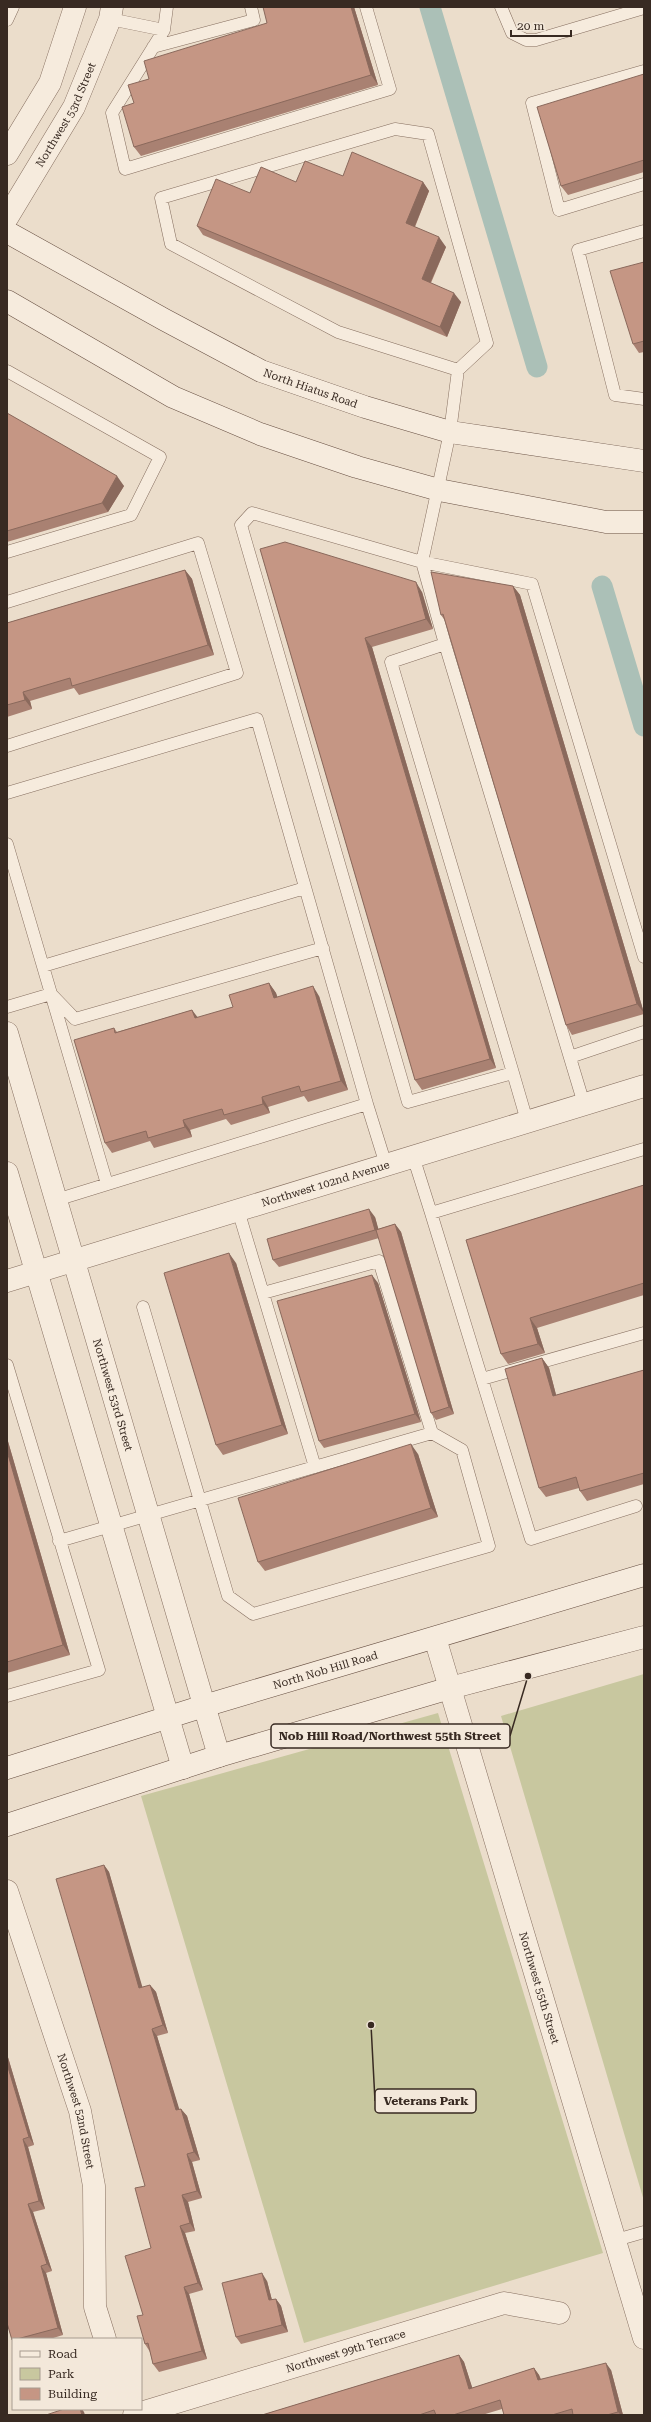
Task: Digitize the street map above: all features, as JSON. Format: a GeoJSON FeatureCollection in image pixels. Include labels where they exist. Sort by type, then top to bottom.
{"type":"FeatureCollection","features":[{"type":"Feature","properties":{"kind":"street"},"geometry":{"type":"LineString","coordinates":[[7,154],[50,83],[75,7]]}},
{"type":"Feature","properties":{"kind":"street","name":"Northwest 53rd Street"},"geometry":{"type":"LineString","coordinates":[[7,218],[74,107],[111,13]]}},
{"type":"Feature","properties":{"kind":"street","name":"North Hiatus Road"},"geometry":{"type":"LineString","coordinates":[[7,232],[165,320],[260,370],[365,407],[450,432],[644,461]]}},
{"type":"Feature","properties":{"kind":"street"},"geometry":{"type":"LineString","coordinates":[[7,301],[173,397],[260,434],[357,467],[439,490],[606,522],[644,522]]}},
{"type":"Feature","properties":{"kind":"street","name":"Northwest 53rd Street"},"geometry":{"type":"LineString","coordinates":[[7,1033],[219,1756]]}},
{"type":"Feature","properties":{"kind":"street","name":"Northwest 102nd Avenue"},"geometry":{"type":"LineString","coordinates":[[7,1281],[644,1086]]}},
{"type":"Feature","properties":{"kind":"street"},"geometry":{"type":"LineString","coordinates":[[7,1173],[183,1768]]}},
{"type":"Feature","properties":{"kind":"street","name":"North Nob Hill Road"},"geometry":{"type":"LineString","coordinates":[[7,1768],[204,1706],[644,1575]]}},
{"type":"Feature","properties":{"kind":"street"},"geometry":{"type":"LineString","coordinates":[[7,1825],[219,1756],[450,1688],[644,1637]]}},
{"type":"Feature","properties":{"kind":"street","name":"Northwest 55th Street"},"geometry":{"type":"LineString","coordinates":[[435,1638],[616,2240],[644,2338]]}},
{"type":"Feature","properties":{"kind":"street","name":"Northwest 52nd Street"},"geometry":{"type":"LineString","coordinates":[[7,1891],[80,2111],[94,2186],[95,2307],[105,2338]]}},
{"type":"Feature","properties":{"kind":"street","name":"Northwest 99th Terrace"},"geometry":{"type":"LineString","coordinates":[[134,2415],[504,2303],[559,2313]]}},
{"type":"Feature","properties":{"kind":"lane"},"geometry":{"type":"LineString","coordinates":[[167,7],[164,30],[112,113],[125,169],[390,89],[366,7]]}},
{"type":"Feature","properties":{"kind":"lane"},"geometry":{"type":"LineString","coordinates":[[153,47],[254,20],[251,7]]}},
{"type":"Feature","properties":{"kind":"lane"},"geometry":{"type":"LineString","coordinates":[[501,7],[512,33],[526,40],[536,40],[644,8]]}},
{"type":"Feature","properties":{"kind":"lane"},"geometry":{"type":"LineString","coordinates":[[111,13],[164,30]]}},
{"type":"Feature","properties":{"kind":"lane"},"geometry":{"type":"LineString","coordinates":[[644,71],[532,103],[559,210],[644,184]]}},
{"type":"Feature","properties":{"kind":"lane"},"geometry":{"type":"LineString","coordinates":[[458,370],[338,332],[171,244],[161,198],[395,129],[428,134],[487,343],[458,370],[450,432],[439,490],[422,562],[445,644],[584,1104]]}},
{"type":"Feature","properties":{"kind":"lane"},"geometry":{"type":"LineString","coordinates":[[644,231],[578,250],[615,395],[644,399]]}},
{"type":"Feature","properties":{"kind":"lane"},"geometry":{"type":"LineString","coordinates":[[7,371],[160,457],[131,515],[7,552]]}},
{"type":"Feature","properties":{"kind":"lane"},"geometry":{"type":"LineString","coordinates":[[513,1073],[408,1102],[241,525],[252,513],[422,562],[532,584],[644,957]]}},
{"type":"Feature","properties":{"kind":"lane"},"geometry":{"type":"LineString","coordinates":[[7,602],[198,543],[237,673],[7,746]]}},
{"type":"Feature","properties":{"kind":"lane"},"geometry":{"type":"LineString","coordinates":[[445,644],[391,662],[527,1121]]}},
{"type":"Feature","properties":{"kind":"lane"},"geometry":{"type":"LineString","coordinates":[[7,793],[257,719],[367,1104],[386,1165]]}},
{"type":"Feature","properties":{"kind":"lane"},"geometry":{"type":"LineString","coordinates":[[7,844],[107,1184]]}},
{"type":"Feature","properties":{"kind":"lane"},"geometry":{"type":"LineString","coordinates":[[43,966],[305,888]]}},
{"type":"Feature","properties":{"kind":"lane"},"geometry":{"type":"LineString","coordinates":[[51,994],[75,1019],[323,948]]}},
{"type":"Feature","properties":{"kind":"lane"},"geometry":{"type":"LineString","coordinates":[[7,1007],[51,994]]}},
{"type":"Feature","properties":{"kind":"lane"},"geometry":{"type":"LineString","coordinates":[[570,1057],[644,1032]]}},
{"type":"Feature","properties":{"kind":"lane"},"geometry":{"type":"LineString","coordinates":[[56,1200],[367,1104]]}},
{"type":"Feature","properties":{"kind":"lane"},"geometry":{"type":"LineString","coordinates":[[431,1213],[644,1149]]}},
{"type":"Feature","properties":{"kind":"lane"},"geometry":{"type":"LineString","coordinates":[[413,1156],[531,1539],[641,1507]]}},
{"type":"Feature","properties":{"kind":"lane"},"geometry":{"type":"LineString","coordinates":[[238,1210],[315,1468]]}},
{"type":"Feature","properties":{"kind":"lane"},"geometry":{"type":"LineString","coordinates":[[143,1307],[228,1596],[254,1614],[489,1546],[462,1450],[432,1433],[379,1261],[263,1293]]}},
{"type":"Feature","properties":{"kind":"lane"},"geometry":{"type":"LineString","coordinates":[[482,1379],[644,1333]]}},
{"type":"Feature","properties":{"kind":"lane"},"geometry":{"type":"LineString","coordinates":[[7,1365],[99,1670],[7,1696]]}},
{"type":"Feature","properties":{"kind":"lane"},"geometry":{"type":"LineString","coordinates":[[59,1541],[432,1433]]}},
{"type":"Feature","properties":{"kind":"lane"},"geometry":{"type":"LineString","coordinates":[[616,2240],[644,2232]]}},
{"type":"Feature","properties":{"kind":"green space"},"geometry":{"type":"Polygon","coordinates":[[[644,1674],[644,2201],[501,1716],[644,1674]]]}},
{"type":"Feature","properties":{"kind":"green space"},"geometry":{"type":"Polygon","coordinates":[[[438,1713],[603,2253],[304,2343],[141,1796],[438,1713]]]}},
{"type":"Feature","properties":{"kind":"building"},"geometry":{"type":"Polygon","coordinates":[[[263,7],[351,7],[371,75],[134,147],[122,107],[134,103],[128,85],[149,79],[144,61],[267,23],[263,7]]]}},
{"type":"Feature","properties":{"kind":"building"},"geometry":{"type":"Polygon","coordinates":[[[644,74],[644,160],[561,186],[537,107],[644,74]]]}},
{"type":"Feature","properties":{"kind":"building"},"geometry":{"type":"Polygon","coordinates":[[[352,152],[423,182],[406,223],[439,237],[422,279],[454,293],[440,327],[197,226],[216,179],[250,193],[261,167],[296,182],[305,161],[343,176],[352,152]]]}},
{"type":"Feature","properties":{"kind":"building"},"geometry":{"type":"Polygon","coordinates":[[[644,262],[644,341],[633,344],[610,271],[644,262]]]}},
{"type":"Feature","properties":{"kind":"building"},"geometry":{"type":"Polygon","coordinates":[[[7,413],[117,476],[102,503],[7,531],[7,413]]]}},
{"type":"Feature","properties":{"kind":"building"},"geometry":{"type":"Polygon","coordinates":[[[285,542],[416,582],[426,619],[365,638],[490,1059],[415,1080],[260,549],[285,542]]]}},
{"type":"Feature","properties":{"kind":"building"},"geometry":{"type":"Polygon","coordinates":[[[185,570],[208,645],[72,686],[70,678],[23,692],[25,700],[7,705],[7,623],[185,570]]]}},
{"type":"Feature","properties":{"kind":"building"},"geometry":{"type":"Polygon","coordinates":[[[431,572],[513,586],[637,1004],[566,1025],[443,614],[441,615],[431,572]]]}},
{"type":"Feature","properties":{"kind":"building"},"geometry":{"type":"Polygon","coordinates":[[[269,983],[274,998],[313,986],[341,1081],[301,1092],[299,1086],[262,1097],[263,1104],[224,1115],[222,1109],[183,1120],[185,1127],[148,1138],[146,1131],[105,1143],[74,1040],[114,1028],[115,1033],[192,1010],[195,1018],[233,1007],[229,995],[269,983]]]}},
{"type":"Feature","properties":{"kind":"building"},"geometry":{"type":"Polygon","coordinates":[[[644,1185],[644,1283],[530,1318],[538,1344],[501,1354],[466,1240],[644,1185]]]}},
{"type":"Feature","properties":{"kind":"building"},"geometry":{"type":"Polygon","coordinates":[[[369,1209],[375,1230],[273,1260],[267,1239],[369,1209]]]}},
{"type":"Feature","properties":{"kind":"building"},"geometry":{"type":"Polygon","coordinates":[[[395,1224],[449,1407],[431,1413],[376,1230],[395,1224]]]}},
{"type":"Feature","properties":{"kind":"building"},"geometry":{"type":"Polygon","coordinates":[[[229,1253],[282,1425],[216,1445],[164,1273],[229,1253]]]}},
{"type":"Feature","properties":{"kind":"building"},"geometry":{"type":"Polygon","coordinates":[[[372,1275],[415,1414],[319,1441],[277,1301],[372,1275]]]}},
{"type":"Feature","properties":{"kind":"building"},"geometry":{"type":"Polygon","coordinates":[[[542,1358],[553,1396],[644,1370],[644,1473],[580,1491],[576,1477],[539,1488],[505,1369],[542,1358]]]}},
{"type":"Feature","properties":{"kind":"building"},"geometry":{"type":"Polygon","coordinates":[[[411,1444],[431,1508],[258,1562],[238,1498],[411,1444]]]}},
{"type":"Feature","properties":{"kind":"building"},"geometry":{"type":"Polygon","coordinates":[[[7,1451],[63,1645],[7,1662],[7,1451]]]}},
{"type":"Feature","properties":{"kind":"building"},"geometry":{"type":"Polygon","coordinates":[[[104,1865],[139,1988],[150,1985],[163,2025],[152,2029],[176,2110],[181,2109],[194,2152],[187,2154],[197,2191],[182,2195],[190,2223],[180,2226],[198,2283],[184,2287],[202,2351],[153,2364],[148,2343],[145,2344],[137,2316],[143,2315],[125,2256],[151,2248],[135,2188],[145,2186],[56,1879],[104,1865]]]}},
{"type":"Feature","properties":{"kind":"building"},"geometry":{"type":"Polygon","coordinates":[[[7,2064],[29,2137],[23,2139],[39,2201],[28,2204],[47,2264],[41,2266],[58,2328],[21,2338],[12,2338],[12,2340],[7,2323],[7,2064]]]}},
{"type":"Feature","properties":{"kind":"building"},"geometry":{"type":"Polygon","coordinates":[[[262,2273],[269,2300],[276,2299],[282,2325],[236,2337],[222,2283],[262,2273]]]}},
{"type":"Feature","properties":{"kind":"building"},"geometry":{"type":"Polygon","coordinates":[[[459,2355],[469,2389],[534,2368],[538,2380],[606,2363],[618,2412],[607,2415],[573,2415],[572,2409],[552,2415],[504,2415],[500,2400],[453,2415],[436,2415],[434,2410],[419,2415],[262,2415],[459,2355]]]}},
{"type":"Feature","properties":{"kind":"building"},"geometry":{"type":"Polygon","coordinates":[[[61,2410],[80,2410],[82,2415],[46,2415],[61,2410]]]}},
{"type":"Feature","properties":{"kind":"waterway"},"geometry":{"type":"LineString","coordinates":[[430,7],[537,367]]}},
{"type":"Feature","properties":{"kind":"waterway"},"geometry":{"type":"LineString","coordinates":[[602,586],[644,726]]}},
{"type":"Feature","properties":{"kind":"place","name":"Nob Hill Road/Northwest 55th Street"},"geometry":{"type":"Point","coordinates":[528,1676]}},
{"type":"Feature","properties":{"kind":"place","name":"Veterans Park"},"geometry":{"type":"Point","coordinates":[371,2025]}}]}
